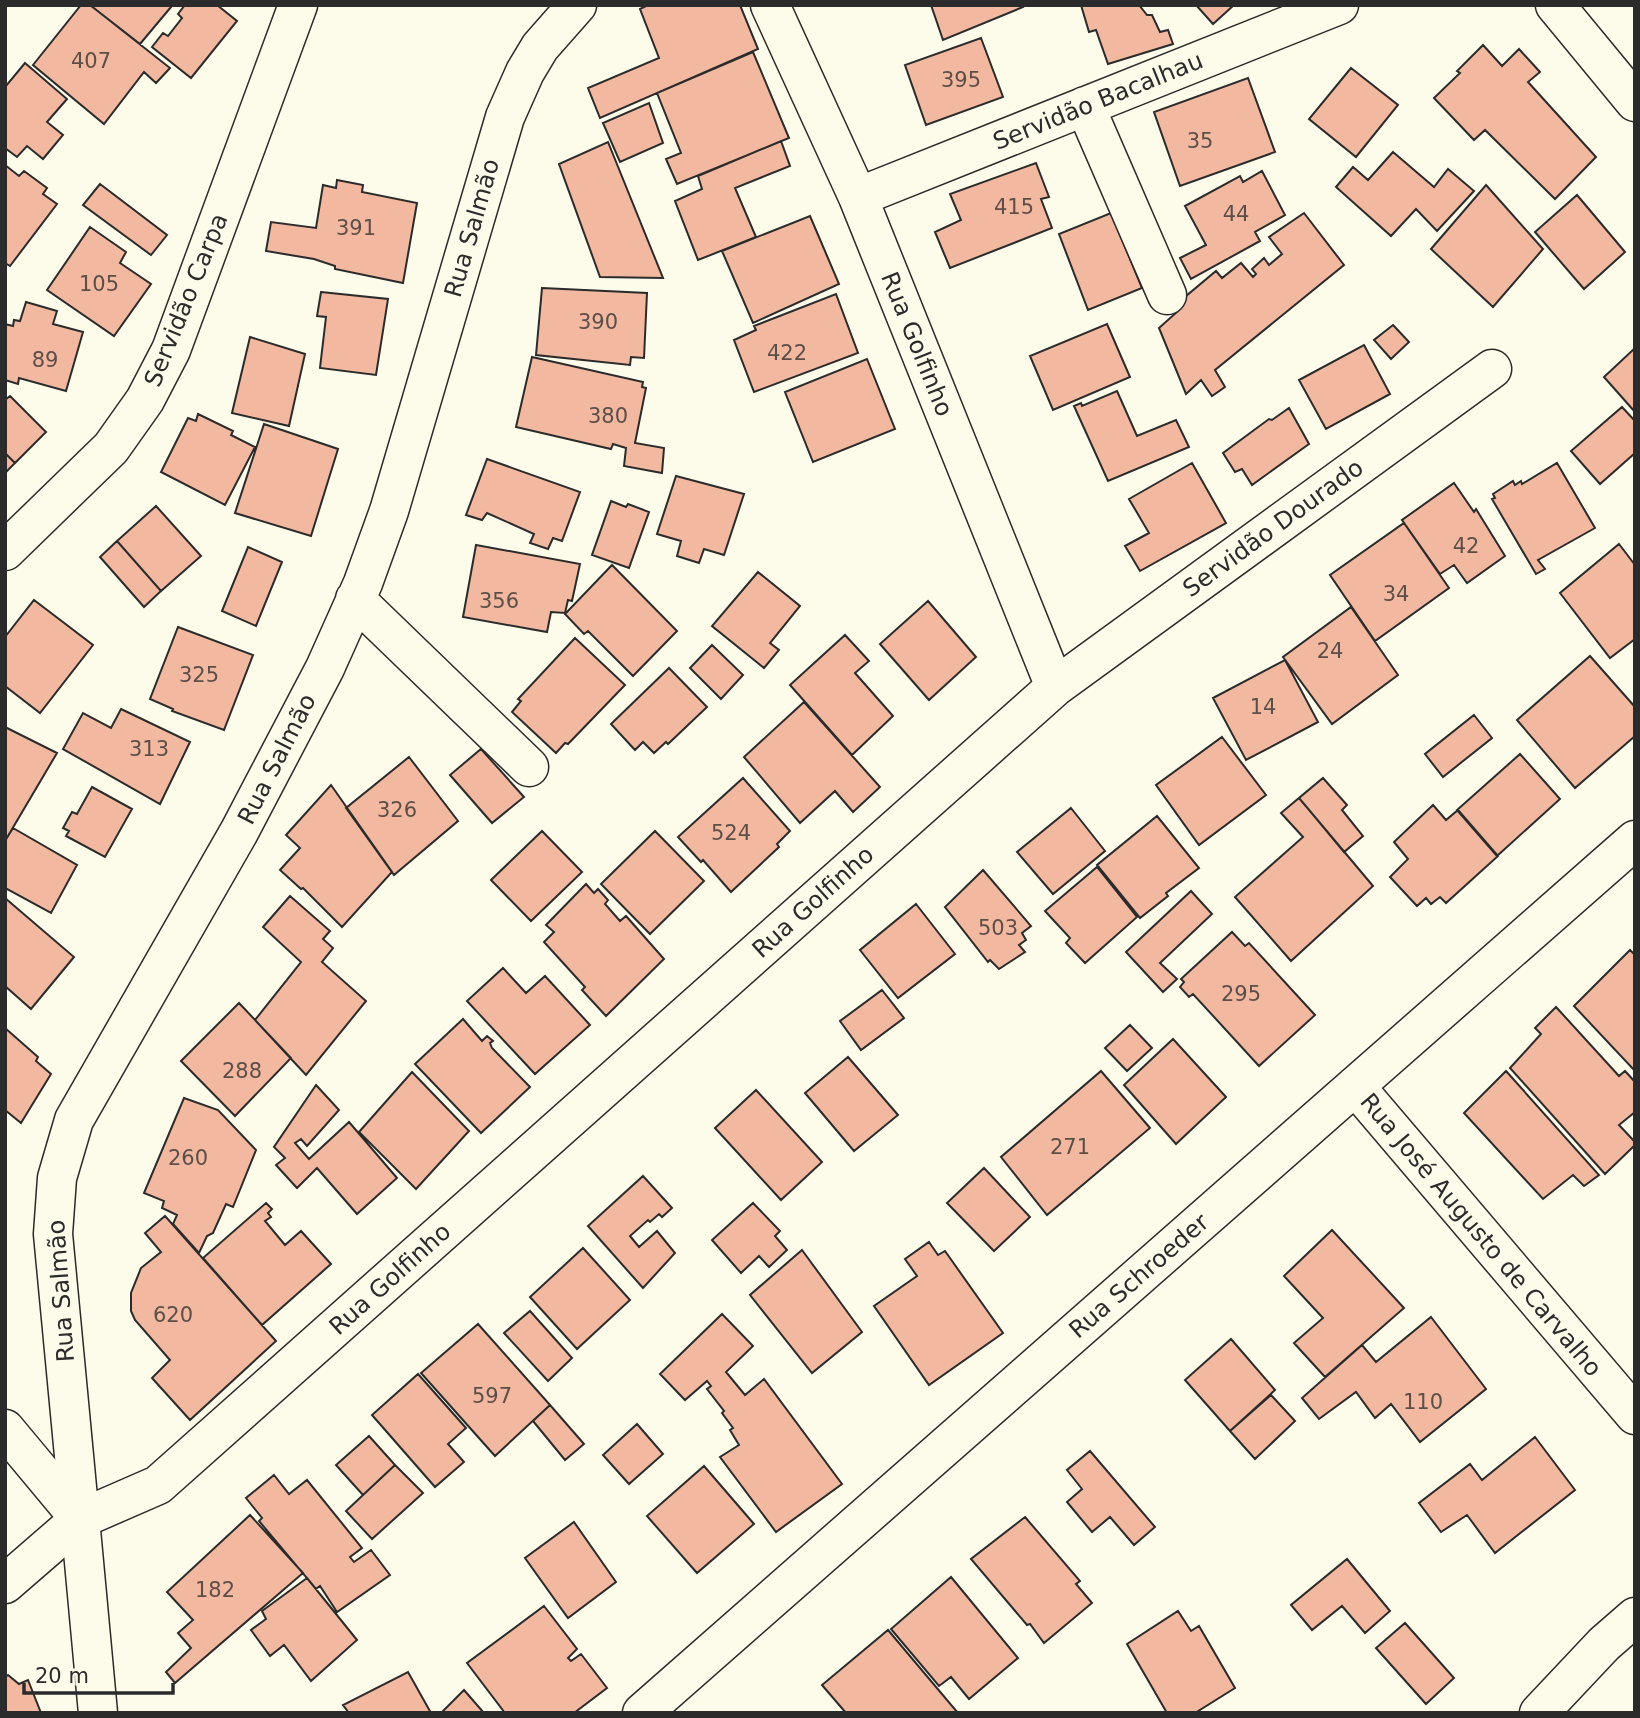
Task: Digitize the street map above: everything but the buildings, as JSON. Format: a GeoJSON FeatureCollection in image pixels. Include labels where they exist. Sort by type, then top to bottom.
{"type":"FeatureCollection","features":[{"type":"Feature","properties":{"kind":"street","name":"Servidão Carpa"},"geometry":{"type":"LineString","coordinates":[[5,551],[111,448],[145,400],[171,350],[298,5]]}},
{"type":"Feature","properties":{"kind":"street","name":"Rua Salmão"},"geometry":{"type":"LineString","coordinates":[[98,1713],[53,1234],[57,1178],[74,1120],[239,832],[325,668],[389,511],[505,117],[525,72],[540,47],[577,5]]}},
{"type":"Feature","properties":{"kind":"street","name":"Rua Golfinho"},"geometry":{"type":"LineString","coordinates":[[5,1584],[80,1519],[158,1485],[1055,687],[858,197],[770,5]]}},
{"type":"Feature","properties":{"kind":"street","name":"Servidão Bacalhau"},"geometry":{"type":"LineString","coordinates":[[858,197],[1339,5]]}},
{"type":"Feature","properties":{"kind":"street"},"geometry":{"type":"LineString","coordinates":[[1555,5],[1635,102]]}},
{"type":"Feature","properties":{"kind":"street"},"geometry":{"type":"LineString","coordinates":[[1084,106],[1167,295]]}},
{"type":"Feature","properties":{"kind":"street","name":"Servidão Dourado"},"geometry":{"type":"LineString","coordinates":[[1055,687],[1492,369]]}},
{"type":"Feature","properties":{"kind":"street"},"geometry":{"type":"LineString","coordinates":[[355,599],[529,767]]}},
{"type":"Feature","properties":{"kind":"street","name":"Rua Schroeder"},"geometry":{"type":"LineString","coordinates":[[642,1713],[1635,839]]}},
{"type":"Feature","properties":{"kind":"street","name":"Rua José Augusto de Carvalho"},"geometry":{"type":"LineString","coordinates":[[1355,1086],[1635,1415]]}},
{"type":"Feature","properties":{"kind":"street"},"geometry":{"type":"LineString","coordinates":[[5,1429],[80,1519]]}},
{"type":"Feature","properties":{"kind":"street"},"geometry":{"type":"LineString","coordinates":[[1539,1713],[1604,1644],[1635,1617]]}}]}
